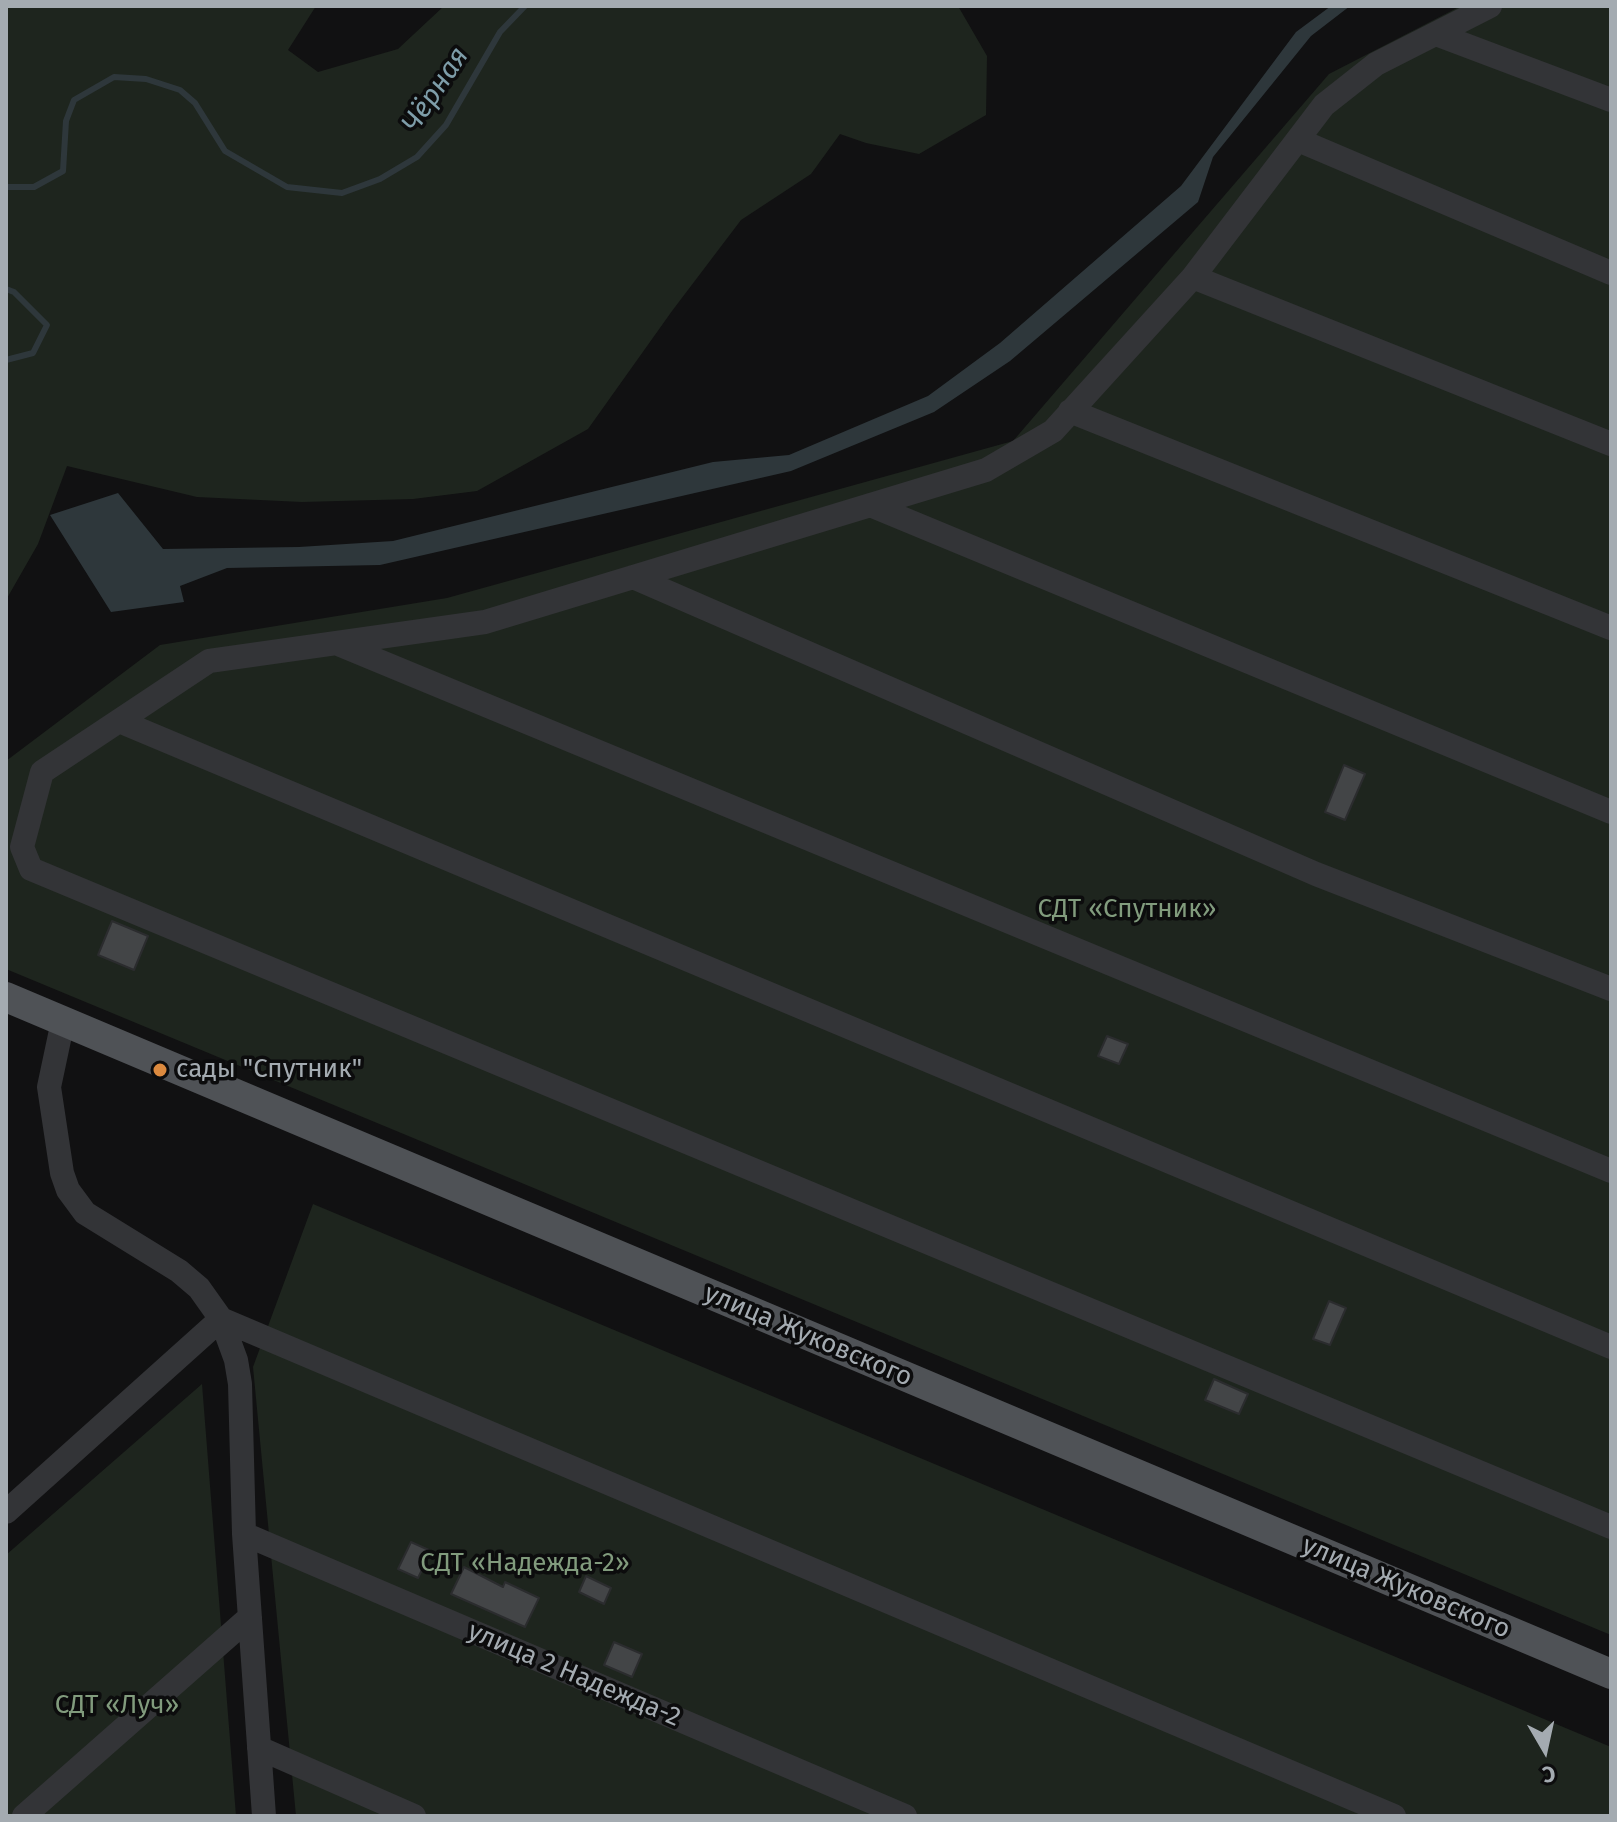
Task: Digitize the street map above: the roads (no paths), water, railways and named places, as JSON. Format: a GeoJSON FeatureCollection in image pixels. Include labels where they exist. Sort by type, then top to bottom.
{"type":"FeatureCollection","features":[{"type":"Feature","properties":{"kind":"main road","name":"улица Жуковского"},"geometry":{"type":"LineString","coordinates":[[6,997],[1611,1674]]}},
{"type":"Feature","properties":{"kind":"street"},"geometry":{"type":"LineString","coordinates":[[1490,6],[1376,64],[1324,105],[1193,277],[1053,431],[986,470],[485,622],[209,661],[42,772],[22,847],[31,869],[1611,1527]]}},
{"type":"Feature","properties":{"kind":"street"},"geometry":{"type":"LineString","coordinates":[[1436,34],[1611,100]]}},
{"type":"Feature","properties":{"kind":"street"},"geometry":{"type":"LineString","coordinates":[[1298,140],[1611,273]]}},
{"type":"Feature","properties":{"kind":"street"},"geometry":{"type":"LineString","coordinates":[[1193,277],[1611,444]]}},
{"type":"Feature","properties":{"kind":"street"},"geometry":{"type":"LineString","coordinates":[[1070,411],[1611,628]]}},
{"type":"Feature","properties":{"kind":"street"},"geometry":{"type":"LineString","coordinates":[[870,505],[1611,812]]}},
{"type":"Feature","properties":{"kind":"street"},"geometry":{"type":"LineString","coordinates":[[633,577],[1316,874],[1611,989]]}},
{"type":"Feature","properties":{"kind":"street"},"geometry":{"type":"LineString","coordinates":[[336,643],[1611,1171]]}},
{"type":"Feature","properties":{"kind":"street"},"geometry":{"type":"LineString","coordinates":[[119,721],[1611,1347]]}},
{"type":"Feature","properties":{"kind":"street"},"geometry":{"type":"LineString","coordinates":[[63,1021],[49,1087],[62,1173],[68,1190],[85,1213],[179,1271],[199,1288],[221,1319],[236,1360],[240,1384],[244,1534],[264,1816]]}},
{"type":"Feature","properties":{"kind":"street"},"geometry":{"type":"LineString","coordinates":[[6,1512],[221,1319]]}},
{"type":"Feature","properties":{"kind":"street"},"geometry":{"type":"LineString","coordinates":[[221,1319],[1394,1816]]}},
{"type":"Feature","properties":{"kind":"street","name":"улица 2 Надежда-2"},"geometry":{"type":"LineString","coordinates":[[244,1534],[905,1816]]}},
{"type":"Feature","properties":{"kind":"street"},"geometry":{"type":"LineString","coordinates":[[24,1816],[250,1617]]}},
{"type":"Feature","properties":{"kind":"street"},"geometry":{"type":"LineString","coordinates":[[259,1748],[414,1816]]}},
{"type":"Feature","properties":{"kind":"waterway","name":"Чёрная"},"geometry":{"type":"LineString","coordinates":[[6,187],[34,187],[63,171],[66,121],[74,100],[114,77],[146,79],[180,90],[195,103],[225,151],[287,187],[342,193],[380,179],[417,157],[446,125],[500,32],[525,6]]}},
{"type":"Feature","properties":{"kind":"waterway","name":"Чёрная"},"geometry":{"type":"LineString","coordinates":[[6,289],[14,292],[47,325],[33,353],[6,360]]}},
{"type":"Feature","properties":{"kind":"place","name":"сады \"Спутник\""},"geometry":{"type":"Point","coordinates":[160,1070]}},
{"type":"Feature","properties":{"kind":"park label","name":"СДТ «Спутник»"},"geometry":{"type":"Point","coordinates":[1127,910]}},
{"type":"Feature","properties":{"kind":"park label","name":"СДТ «Надежда-2»"},"geometry":{"type":"Point","coordinates":[525,1564]}},
{"type":"Feature","properties":{"kind":"park label","name":"СДТ «Луч»"},"geometry":{"type":"Point","coordinates":[117,1706]}}]}
